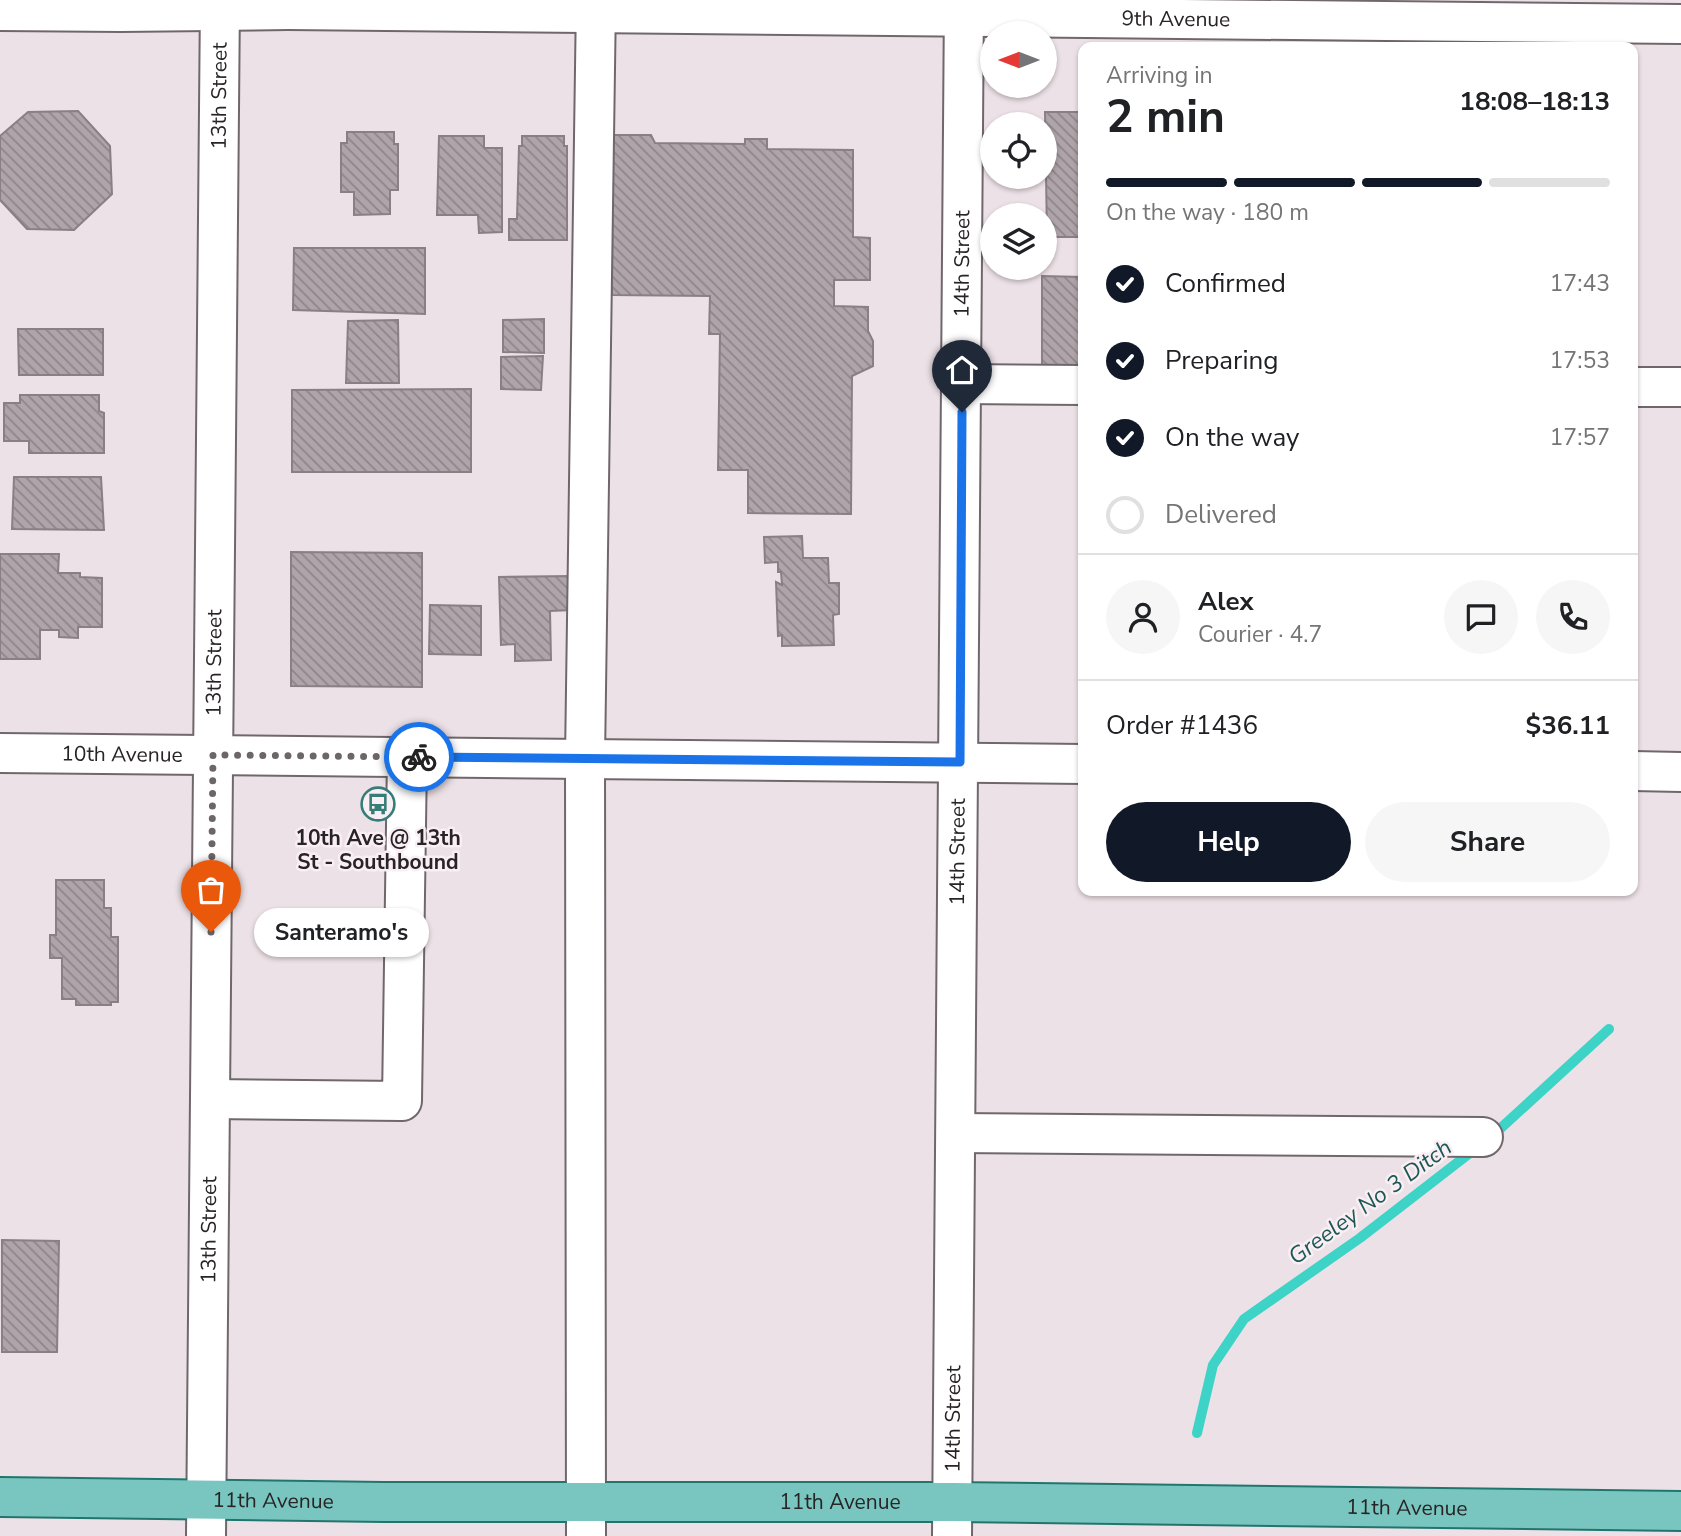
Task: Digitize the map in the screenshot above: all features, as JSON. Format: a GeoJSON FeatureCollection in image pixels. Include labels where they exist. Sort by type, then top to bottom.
{"type":"FeatureCollection","features":[{"type":"Feature","properties":{"kind":"main road","name":"11th Avenue"},"geometry":{"type":"LineString","coordinates":[[0,1497],[206,1518],[952,1519],[1681,1511]]}},
{"type":"Feature","properties":{"kind":"street","name":"9th Avenue"},"geometry":{"type":"LineString","coordinates":[[0,10],[220,5],[964,8],[1681,24]]}},
{"type":"Feature","properties":{"kind":"street","name":"13th Street"},"geometry":{"type":"LineString","coordinates":[[206,1518],[220,5]]}},
{"type":"Feature","properties":{"kind":"street"},"geometry":{"type":"LineString","coordinates":[[587,1519],[585,758],[596,7]]}},
{"type":"Feature","properties":{"kind":"street","name":"14th Street"},"geometry":{"type":"LineString","coordinates":[[952,1519],[964,8]]}},
{"type":"Feature","properties":{"kind":"street"},"geometry":{"type":"LineString","coordinates":[[962,384],[1078,385]]}},
{"type":"Feature","properties":{"kind":"street"},"geometry":{"type":"LineString","coordinates":[[1638,387],[1681,387]]}},
{"type":"Feature","properties":{"kind":"street","name":"10th Avenue"},"geometry":{"type":"LineString","coordinates":[[0,753],[1078,764]]}},
{"type":"Feature","properties":{"kind":"street"},"geometry":{"type":"LineString","coordinates":[[210,1098],[402,1101],[407,757]]}},
{"type":"Feature","properties":{"kind":"street"},"geometry":{"type":"LineString","coordinates":[[1638,771],[1681,772]]}},
{"type":"Feature","properties":{"kind":"street"},"geometry":{"type":"LineString","coordinates":[[956,1133],[1483,1137]]}},
{"type":"Feature","properties":{"kind":"building"},"geometry":{"type":"Polygon","coordinates":[[[78,111],[110,146],[112,194],[74,230],[27,229],[0,200],[0,136],[28,112],[78,111]]]}},
{"type":"Feature","properties":{"kind":"building"},"geometry":{"type":"Polygon","coordinates":[[[1057,112],[1078,112],[1078,237],[1057,237],[1057,203],[1046,203],[1046,189],[1057,189],[1057,112]]]}},
{"type":"Feature","properties":{"kind":"building"},"geometry":{"type":"Polygon","coordinates":[[[347,132],[394,132],[394,144],[398,144],[398,190],[390,190],[390,214],[354,215],[354,192],[341,192],[341,143],[347,143],[347,132]]]}},
{"type":"Feature","properties":{"kind":"building"},"geometry":{"type":"Polygon","coordinates":[[[613,135],[651,135],[655,143],[745,144],[745,139],[767,139],[767,149],[853,150],[853,237],[870,238],[870,280],[834,280],[834,306],[868,307],[868,331],[873,341],[873,366],[852,376],[851,514],[748,513],[748,470],[718,470],[720,334],[709,334],[710,296],[612,295],[613,135]]]}},
{"type":"Feature","properties":{"kind":"building"},"geometry":{"type":"Polygon","coordinates":[[[439,136],[484,136],[484,148],[502,148],[502,232],[479,233],[478,215],[437,215],[439,136]]]}},
{"type":"Feature","properties":{"kind":"building"},"geometry":{"type":"Polygon","coordinates":[[[522,136],[564,136],[564,146],[567,146],[567,240],[509,240],[509,219],[517,219],[519,146],[522,146],[522,136]]]}},
{"type":"Feature","properties":{"kind":"building"},"geometry":{"type":"Polygon","coordinates":[[[294,248],[425,248],[425,314],[293,310],[294,248]]]}},
{"type":"Feature","properties":{"kind":"building"},"geometry":{"type":"Polygon","coordinates":[[[1057,276],[1078,277],[1078,374],[1042,373],[1042,280],[1057,280],[1057,276]]]}},
{"type":"Feature","properties":{"kind":"building"},"geometry":{"type":"Polygon","coordinates":[[[544,319],[544,353],[503,352],[503,320],[544,319]]]}},
{"type":"Feature","properties":{"kind":"building"},"geometry":{"type":"Polygon","coordinates":[[[398,320],[399,383],[346,383],[348,321],[398,320]]]}},
{"type":"Feature","properties":{"kind":"building"},"geometry":{"type":"Polygon","coordinates":[[[18,329],[103,329],[103,375],[19,375],[18,329]]]}},
{"type":"Feature","properties":{"kind":"building"},"geometry":{"type":"Polygon","coordinates":[[[543,356],[541,390],[501,389],[501,357],[543,356]]]}},
{"type":"Feature","properties":{"kind":"building"},"geometry":{"type":"Polygon","coordinates":[[[471,389],[471,472],[292,472],[292,390],[471,389]]]}},
{"type":"Feature","properties":{"kind":"building"},"geometry":{"type":"Polygon","coordinates":[[[20,395],[99,395],[99,411],[104,413],[104,453],[29,453],[29,441],[4,441],[4,403],[20,403],[20,395]]]}},
{"type":"Feature","properties":{"kind":"building"},"geometry":{"type":"Polygon","coordinates":[[[14,477],[101,477],[104,530],[12,529],[14,477]]]}},
{"type":"Feature","properties":{"kind":"building"},"geometry":{"type":"Polygon","coordinates":[[[802,536],[803,558],[828,558],[829,583],[839,583],[839,614],[833,615],[834,645],[782,646],[782,635],[778,636],[776,582],[782,585],[781,572],[778,572],[778,562],[765,563],[764,537],[802,536]]]}},
{"type":"Feature","properties":{"kind":"building"},"geometry":{"type":"Polygon","coordinates":[[[291,552],[422,553],[422,687],[291,686],[291,552]]]}},
{"type":"Feature","properties":{"kind":"building"},"geometry":{"type":"Polygon","coordinates":[[[0,554],[59,554],[58,573],[80,573],[80,577],[102,578],[102,627],[78,627],[78,638],[59,637],[59,630],[40,630],[40,659],[0,659],[0,554]]]}},
{"type":"Feature","properties":{"kind":"building"},"geometry":{"type":"Polygon","coordinates":[[[571,576],[572,610],[550,611],[551,660],[515,661],[515,644],[501,645],[499,577],[571,576]]]}},
{"type":"Feature","properties":{"kind":"building"},"geometry":{"type":"Polygon","coordinates":[[[430,605],[481,606],[481,655],[429,654],[430,605]]]}},
{"type":"Feature","properties":{"kind":"building"},"geometry":{"type":"Polygon","coordinates":[[[56,880],[104,880],[104,908],[111,908],[111,937],[118,937],[118,1002],[111,1002],[111,1005],[76,1005],[76,999],[62,999],[62,958],[50,958],[50,935],[56,935],[56,880]]]}},
{"type":"Feature","properties":{"kind":"building"},"geometry":{"type":"Polygon","coordinates":[[[2,1240],[59,1241],[57,1352],[2,1352],[2,1240]]]}},
{"type":"Feature","properties":{"kind":"waterway","name":"Greeley No 3 Ditch"},"geometry":{"type":"LineString","coordinates":[[1490,1138],[1609,1029]]}},
{"type":"Feature","properties":{"kind":"waterway","name":"Greeley No 3 Ditch"},"geometry":{"type":"LineString","coordinates":[[1197,1433],[1213,1365],[1244,1319],[1360,1238],[1475,1149]]}},
{"type":"Feature","properties":{"kind":"way so far"},"geometry":{"type":"LineString","coordinates":[[211,932],[213,755],[419,757]]}},
{"type":"Feature","properties":{"kind":"place","name":"10th Ave @ 13th St - Southbound"},"geometry":{"type":"Point","coordinates":[378,804]}},
{"type":"Feature","properties":{"kind":"place","name":"Santeramo's"},"geometry":{"type":"Point","coordinates":[211,932]}},
{"type":"Feature","properties":{"kind":"route"},"geometry":{"type":"LineString","coordinates":[[419,757],[960,762],[962,412]]}}]}
